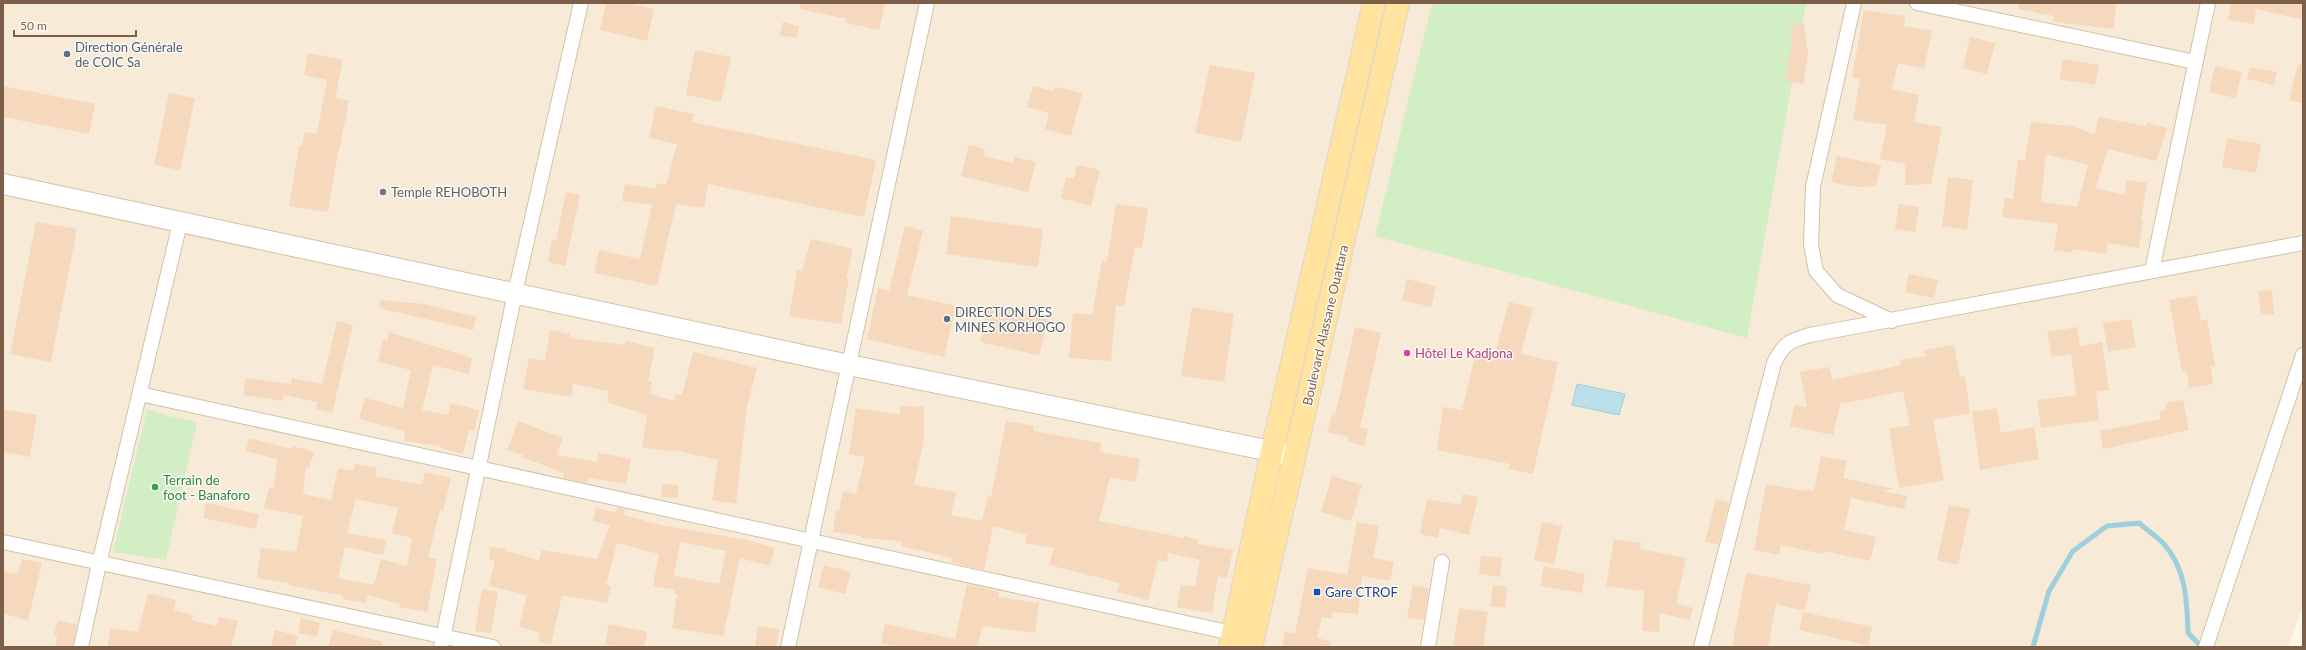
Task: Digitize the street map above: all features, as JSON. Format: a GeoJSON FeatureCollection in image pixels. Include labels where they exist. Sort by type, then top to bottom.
{"type":"FeatureCollection","features":[{"type":"Feature","properties":{"kind":"main road","name":"Boulevard Alassane Ouattara"},"geometry":{"type":"LineString","coordinates":[[1241,641],[1272,451],[1374,3]]}},
{"type":"Feature","properties":{"kind":"main road","name":"Boulevard Alassane Ouattara"},"geometry":{"type":"LineString","coordinates":[[1241,641],[1295,456],[1398,3]]}},
{"type":"Feature","properties":{"kind":"main road"},"geometry":{"type":"LineString","coordinates":[[1348,113],[1372,117]]}},
{"type":"Feature","properties":{"kind":"street"},"geometry":{"type":"LineString","coordinates":[[442,642],[515,293],[581,3]]}},
{"type":"Feature","properties":{"kind":"street"},"geometry":{"type":"LineString","coordinates":[[788,647],[927,3]]}},
{"type":"Feature","properties":{"kind":"street"},"geometry":{"type":"LineString","coordinates":[[1854,3],[1813,187],[1811,245],[1816,271],[1837,295],[1892,321]]}},
{"type":"Feature","properties":{"kind":"street"},"geometry":{"type":"LineString","coordinates":[[1917,3],[2195,62]]}},
{"type":"Feature","properties":{"kind":"street"},"geometry":{"type":"LineString","coordinates":[[2152,272],[2208,3]]}},
{"type":"Feature","properties":{"kind":"street"},"geometry":{"type":"LineString","coordinates":[[3,184],[849,365],[1295,456]]}},
{"type":"Feature","properties":{"kind":"street"},"geometry":{"type":"LineString","coordinates":[[81,647],[99,564],[180,223]]}},
{"type":"Feature","properties":{"kind":"street"},"geometry":{"type":"LineString","coordinates":[[1701,647],[1774,363],[1782,347],[1792,340],[2303,243]]}},
{"type":"Feature","properties":{"kind":"street"},"geometry":{"type":"LineString","coordinates":[[2206,647],[2303,355]]}},
{"type":"Feature","properties":{"kind":"street"},"geometry":{"type":"LineString","coordinates":[[140,394],[478,469],[811,540],[1241,641]]}},
{"type":"Feature","properties":{"kind":"street"},"geometry":{"type":"LineString","coordinates":[[3,542],[442,642],[493,647]]}},
{"type":"Feature","properties":{"kind":"street"},"geometry":{"type":"LineString","coordinates":[[1428,647],[1442,562]]}},
{"type":"Feature","properties":{"kind":"shaded area"},"geometry":{"type":"Polygon","coordinates":[[[3,3],[2303,3],[2303,605],[2288,647],[3,647],[3,3]]]}},
{"type":"Feature","properties":{"kind":"green space"},"geometry":{"type":"Polygon","coordinates":[[[1432,3],[1806,3],[1747,338],[1375,236],[1432,3]]]}},
{"type":"Feature","properties":{"kind":"green space","name":"Terrain de foot - Banaforo"},"geometry":{"type":"Polygon","coordinates":[[[147,409],[169,416],[197,422],[166,560],[113,552],[147,409]]]}},
{"type":"Feature","properties":{"kind":"water"},"geometry":{"type":"Polygon","coordinates":[[[1577,384],[1625,394],[1619,415],[1572,405],[1577,384]]]}},
{"type":"Feature","properties":{"kind":"building"},"geometry":{"type":"Polygon","coordinates":[[[606,3],[629,3],[654,9],[647,41],[600,30],[606,3]]]}},
{"type":"Feature","properties":{"kind":"building"},"geometry":{"type":"Polygon","coordinates":[[[800,3],[885,3],[879,30],[846,23],[847,19],[800,9],[800,3]]]}},
{"type":"Feature","properties":{"kind":"building"},"geometry":{"type":"Polygon","coordinates":[[[2019,3],[2116,3],[2114,29],[2053,22],[2054,16],[2018,9],[2019,3]]]}},
{"type":"Feature","properties":{"kind":"building"},"geometry":{"type":"Polygon","coordinates":[[[2231,3],[2303,3],[2303,20],[2256,9],[2254,24],[2228,20],[2231,3]]]}},
{"type":"Feature","properties":{"kind":"building"},"geometry":{"type":"Polygon","coordinates":[[[1864,10],[1905,16],[1904,26],[1932,31],[1924,69],[1898,63],[1892,89],[1919,95],[1914,122],[1942,127],[1931,184],[1905,185],[1905,164],[1880,159],[1887,125],[1853,120],[1860,78],[1852,77],[1864,10]]]}},
{"type":"Feature","properties":{"kind":"building"},"geometry":{"type":"Polygon","coordinates":[[[783,22],[799,26],[796,38],[780,35],[783,22]]]}},
{"type":"Feature","properties":{"kind":"building"},"geometry":{"type":"Polygon","coordinates":[[[1804,23],[1808,54],[1803,84],[1785,81],[1792,40],[1790,25],[1804,23]]]}},
{"type":"Feature","properties":{"kind":"building"},"geometry":{"type":"Polygon","coordinates":[[[1970,37],[1995,43],[1987,74],[1963,68],[1970,37]]]}},
{"type":"Feature","properties":{"kind":"building"},"geometry":{"type":"Polygon","coordinates":[[[695,50],[731,57],[721,102],[686,95],[695,50]]]}},
{"type":"Feature","properties":{"kind":"building"},"geometry":{"type":"Polygon","coordinates":[[[308,53],[343,60],[335,98],[349,101],[338,151],[328,212],[289,206],[299,145],[302,146],[305,132],[317,134],[327,80],[304,75],[308,53]]]}},
{"type":"Feature","properties":{"kind":"building"},"geometry":{"type":"Polygon","coordinates":[[[2063,59],[2099,65],[2095,85],[2059,79],[2063,59]]]}},
{"type":"Feature","properties":{"kind":"building"},"geometry":{"type":"Polygon","coordinates":[[[2298,64],[2303,64],[2303,103],[2289,100],[2298,64]]]}},
{"type":"Feature","properties":{"kind":"building"},"geometry":{"type":"Polygon","coordinates":[[[1210,65],[1255,73],[1241,142],[1195,133],[1210,65]]]}},
{"type":"Feature","properties":{"kind":"building"},"geometry":{"type":"Polygon","coordinates":[[[2215,66],[2242,72],[2236,98],[2209,92],[2215,66]]]}},
{"type":"Feature","properties":{"kind":"building"},"geometry":{"type":"Polygon","coordinates":[[[2250,67],[2277,72],[2274,85],[2247,79],[2250,67]]]}},
{"type":"Feature","properties":{"kind":"building"},"geometry":{"type":"Polygon","coordinates":[[[3,86],[95,104],[89,134],[3,117],[3,86]]]}},
{"type":"Feature","properties":{"kind":"building"},"geometry":{"type":"Polygon","coordinates":[[[1033,86],[1054,91],[1055,87],[1082,93],[1071,136],[1045,129],[1049,113],[1027,107],[1033,86]]]}},
{"type":"Feature","properties":{"kind":"building"},"geometry":{"type":"Polygon","coordinates":[[[169,93],[195,98],[180,170],[154,165],[169,93]]]}},
{"type":"Feature","properties":{"kind":"building"},"geometry":{"type":"Polygon","coordinates":[[[656,106],[694,114],[692,122],[876,160],[864,217],[708,184],[704,208],[676,204],[657,286],[594,273],[599,250],[640,259],[652,205],[622,201],[625,184],[655,189],[657,183],[666,185],[677,144],[649,138],[656,106]]]}},
{"type":"Feature","properties":{"kind":"building"},"geometry":{"type":"Polygon","coordinates":[[[2098,117],[2146,126],[2147,123],[2167,128],[2156,161],[2108,149],[2096,188],[2124,195],[2127,180],[2147,183],[2141,220],[2143,220],[2139,248],[2108,243],[2106,254],[2072,249],[2072,253],[2054,250],[2058,224],[2002,217],[2005,198],[2013,199],[2018,160],[2025,160],[2031,122],[2071,126],[2095,134],[2098,117]],[[2046,154],[2041,202],[2077,207],[2088,165],[2046,154]]]}},
{"type":"Feature","properties":{"kind":"building"},"geometry":{"type":"Polygon","coordinates":[[[2227,138],[2261,144],[2256,173],[2222,167],[2227,138]]]}},
{"type":"Feature","properties":{"kind":"building"},"geometry":{"type":"Polygon","coordinates":[[[969,145],[985,149],[983,156],[1013,163],[1015,157],[1036,162],[1028,192],[961,176],[969,145]]]}},
{"type":"Feature","properties":{"kind":"building"},"geometry":{"type":"Polygon","coordinates":[[[1837,156],[1881,165],[1876,186],[1857,187],[1831,182],[1837,156]]]}},
{"type":"Feature","properties":{"kind":"building"},"geometry":{"type":"Polygon","coordinates":[[[1077,165],[1100,170],[1091,206],[1061,198],[1066,177],[1074,179],[1077,165]]]}},
{"type":"Feature","properties":{"kind":"building"},"geometry":{"type":"Polygon","coordinates":[[[1948,177],[1973,180],[1967,230],[1942,226],[1948,177]]]}},
{"type":"Feature","properties":{"kind":"building"},"geometry":{"type":"Polygon","coordinates":[[[566,192],[580,195],[565,266],[548,262],[552,240],[556,241],[566,192]]]}},
{"type":"Feature","properties":{"kind":"building"},"geometry":{"type":"Polygon","coordinates":[[[1116,204],[1148,208],[1142,248],[1135,247],[1124,306],[1116,305],[1111,361],[1069,358],[1073,313],[1092,315],[1102,261],[1107,262],[1116,204]]]}},
{"type":"Feature","properties":{"kind":"building"},"geometry":{"type":"Polygon","coordinates":[[[1899,204],[1919,207],[1915,232],[1895,229],[1899,204]]]}},
{"type":"Feature","properties":{"kind":"building"},"geometry":{"type":"Polygon","coordinates":[[[951,216],[1043,229],[1038,267],[946,254],[951,216]]]}},
{"type":"Feature","properties":{"kind":"building"},"geometry":{"type":"Polygon","coordinates":[[[36,222],[77,229],[51,362],[10,354],[36,222]]]}},
{"type":"Feature","properties":{"kind":"building"},"geometry":{"type":"Polygon","coordinates":[[[905,226],[923,231],[907,295],[956,306],[944,357],[867,339],[878,288],[889,291],[905,226]]]}},
{"type":"Feature","properties":{"kind":"building"},"geometry":{"type":"Polygon","coordinates":[[[811,239],[853,249],[846,278],[849,278],[841,324],[789,316],[797,270],[802,271],[811,239]]]}},
{"type":"Feature","properties":{"kind":"building"},"geometry":{"type":"Polygon","coordinates":[[[1909,274],[1938,280],[1934,298],[1905,292],[1909,274]]]}},
{"type":"Feature","properties":{"kind":"building"},"geometry":{"type":"Polygon","coordinates":[[[1407,279],[1436,286],[1431,307],[1402,300],[1407,279]]]}},
{"type":"Feature","properties":{"kind":"building"},"geometry":{"type":"Polygon","coordinates":[[[2272,290],[2274,314],[2261,315],[2258,291],[2272,290]]]}},
{"type":"Feature","properties":{"kind":"building"},"geometry":{"type":"Polygon","coordinates":[[[2196,295],[2201,320],[2207,320],[2215,366],[2211,367],[2213,384],[2189,388],[2187,371],[2182,372],[2169,300],[2196,295]]]}},
{"type":"Feature","properties":{"kind":"building"},"geometry":{"type":"Polygon","coordinates":[[[380,300],[424,304],[476,317],[473,330],[379,308],[380,300]]]}},
{"type":"Feature","properties":{"kind":"building"},"geometry":{"type":"Polygon","coordinates":[[[1509,302],[1533,308],[1521,354],[1558,362],[1533,474],[1509,469],[1510,464],[1437,450],[1443,407],[1462,410],[1475,356],[1493,360],[1509,302]]]}},
{"type":"Feature","properties":{"kind":"building"},"geometry":{"type":"Polygon","coordinates":[[[988,306],[1048,319],[1039,355],[980,342],[988,306]]]}},
{"type":"Feature","properties":{"kind":"building"},"geometry":{"type":"Polygon","coordinates":[[[1192,307],[1234,314],[1224,382],[1181,376],[1192,307]]]}},
{"type":"Feature","properties":{"kind":"building"},"geometry":{"type":"Polygon","coordinates":[[[2131,319],[2136,347],[2108,352],[2103,323],[2131,319]]]}},
{"type":"Feature","properties":{"kind":"building"},"geometry":{"type":"Polygon","coordinates":[[[337,321],[353,325],[332,413],[316,409],[317,402],[284,395],[283,401],[243,395],[246,378],[291,384],[292,378],[322,384],[337,321]]]}},
{"type":"Feature","properties":{"kind":"building"},"geometry":{"type":"Polygon","coordinates":[[[1355,327],[1381,333],[1360,427],[1368,429],[1364,446],[1348,442],[1349,437],[1327,432],[1332,415],[1335,416],[1355,327]]]}},
{"type":"Feature","properties":{"kind":"building"},"geometry":{"type":"Polygon","coordinates":[[[2077,327],[2080,346],[2102,342],[2109,390],[2096,392],[2099,420],[2041,428],[2037,400],[2076,395],[2071,354],[2052,357],[2047,332],[2077,327]]]}},
{"type":"Feature","properties":{"kind":"building"},"geometry":{"type":"Polygon","coordinates":[[[550,330],[570,334],[569,338],[625,345],[626,341],[655,348],[648,381],[652,381],[650,394],[674,401],[675,394],[682,395],[693,352],[757,368],[747,406],[736,504],[712,500],[718,460],[673,450],[674,452],[642,447],[647,415],[607,402],[609,391],[573,384],[571,397],[523,389],[529,358],[545,361],[550,330]]]}},
{"type":"Feature","properties":{"kind":"building"},"geometry":{"type":"Polygon","coordinates":[[[389,332],[472,358],[469,374],[433,365],[422,410],[448,415],[451,403],[479,410],[474,431],[469,430],[463,454],[440,448],[441,446],[404,441],[405,431],[359,419],[365,398],[403,408],[411,370],[378,362],[383,340],[388,341],[389,332]]]}},
{"type":"Feature","properties":{"kind":"building"},"geometry":{"type":"Polygon","coordinates":[[[1954,345],[1960,377],[1965,376],[1970,413],[1933,420],[1944,480],[1899,488],[1889,429],[1910,425],[1903,391],[1840,404],[1833,435],[1790,426],[1794,405],[1807,407],[1800,372],[1829,367],[1832,380],[1901,365],[1900,360],[1926,356],[1924,350],[1954,345]]]}},
{"type":"Feature","properties":{"kind":"building"},"geometry":{"type":"Polygon","coordinates":[[[2183,400],[2189,430],[2103,449],[2100,431],[2161,419],[2159,411],[2167,410],[2166,403],[2183,400]]]}},
{"type":"Feature","properties":{"kind":"building"},"geometry":{"type":"Polygon","coordinates":[[[900,406],[924,407],[924,439],[914,485],[956,492],[951,515],[982,521],[988,496],[991,497],[1006,421],[1034,426],[1033,431],[1101,443],[1100,452],[1140,459],[1135,482],[1110,477],[1099,521],[1184,538],[1184,536],[1199,540],[1198,544],[1233,550],[1227,578],[1218,576],[1212,613],[1177,607],[1181,585],[1195,587],[1200,560],[1168,553],[1167,562],[1158,560],[1148,600],[1117,592],[1120,583],[1049,565],[1054,548],[1025,543],[1027,535],[993,526],[984,570],[951,562],[952,558],[901,546],[902,541],[861,538],[861,536],[833,532],[836,510],[839,510],[843,491],[856,494],[865,457],[849,454],[856,408],[900,415],[900,406]]]}},
{"type":"Feature","properties":{"kind":"building"},"geometry":{"type":"Polygon","coordinates":[[[1997,408],[2001,433],[2034,427],[2039,459],[1980,470],[1972,412],[1997,408]]]}},
{"type":"Feature","properties":{"kind":"building"},"geometry":{"type":"Polygon","coordinates":[[[3,409],[37,415],[30,457],[3,452],[3,409]]]}},
{"type":"Feature","properties":{"kind":"building"},"geometry":{"type":"Polygon","coordinates":[[[518,421],[563,438],[556,455],[597,462],[599,453],[631,459],[626,484],[588,478],[587,483],[563,478],[564,473],[522,457],[523,455],[507,450],[518,421]]]}},
{"type":"Feature","properties":{"kind":"building"},"geometry":{"type":"Polygon","coordinates":[[[249,438],[292,449],[293,446],[314,452],[309,468],[306,467],[303,494],[331,500],[338,468],[353,471],[355,464],[377,468],[375,476],[422,485],[425,472],[451,478],[443,511],[440,510],[428,557],[437,559],[427,612],[399,607],[400,604],[368,595],[366,603],[343,599],[343,596],[289,585],[290,583],[257,578],[261,548],[296,552],[303,516],[264,508],[269,487],[274,488],[277,459],[246,451],[249,438]],[[356,499],[347,533],[386,540],[383,555],[345,547],[338,578],[374,585],[381,559],[407,566],[412,538],[392,533],[398,508],[356,499]]]}},
{"type":"Feature","properties":{"kind":"building"},"geometry":{"type":"Polygon","coordinates":[[[1821,456],[1847,461],[1843,478],[1894,489],[1883,491],[1907,496],[1904,509],[1851,498],[1844,530],[1876,537],[1870,561],[1824,551],[1823,554],[1781,545],[1779,555],[1754,550],[1766,484],[1805,491],[1805,489],[1814,491],[1821,456]]]}},
{"type":"Feature","properties":{"kind":"building"},"geometry":{"type":"Polygon","coordinates":[[[1332,476],[1362,485],[1351,521],[1321,512],[1332,476]]]}},
{"type":"Feature","properties":{"kind":"building"},"geometry":{"type":"Polygon","coordinates":[[[662,484],[678,485],[678,498],[661,497],[662,484]]]}},
{"type":"Feature","properties":{"kind":"building"},"geometry":{"type":"Polygon","coordinates":[[[1463,494],[1478,497],[1469,535],[1440,528],[1438,538],[1420,534],[1427,499],[1460,505],[1463,494]]]}},
{"type":"Feature","properties":{"kind":"building"},"geometry":{"type":"Polygon","coordinates":[[[1716,499],[1729,502],[1718,545],[1705,542],[1716,499]]]}},
{"type":"Feature","properties":{"kind":"building"},"geometry":{"type":"Polygon","coordinates":[[[206,503],[259,514],[256,529],[203,518],[206,503]]]}},
{"type":"Feature","properties":{"kind":"building"},"geometry":{"type":"Polygon","coordinates":[[[1949,505],[1970,509],[1958,565],[1937,560],[1949,505]]]}},
{"type":"Feature","properties":{"kind":"building"},"geometry":{"type":"Polygon","coordinates":[[[618,507],[625,509],[624,515],[661,525],[748,540],[775,548],[770,566],[740,558],[723,636],[672,628],[677,594],[674,594],[675,590],[653,586],[659,554],[617,543],[606,585],[611,586],[607,603],[562,595],[551,644],[538,641],[540,633],[519,627],[527,595],[489,586],[495,561],[489,560],[490,547],[507,549],[506,551],[539,560],[542,550],[597,559],[610,525],[593,521],[596,508],[615,513],[618,507]],[[680,542],[674,576],[719,584],[726,551],[680,542]]]}},
{"type":"Feature","properties":{"kind":"building"},"geometry":{"type":"Polygon","coordinates":[[[1357,522],[1379,526],[1373,558],[1394,562],[1390,581],[1362,576],[1358,614],[1333,612],[1332,619],[1322,617],[1317,638],[1330,641],[1330,647],[1282,647],[1285,631],[1295,634],[1308,568],[1347,575],[1357,522]]]}},
{"type":"Feature","properties":{"kind":"building"},"geometry":{"type":"Polygon","coordinates":[[[1542,522],[1562,526],[1554,564],[1534,560],[1542,522]]]}},
{"type":"Feature","properties":{"kind":"building"},"geometry":{"type":"Polygon","coordinates":[[[1614,539],[1641,543],[1640,549],[1686,558],[1676,604],[1693,608],[1690,620],[1660,613],[1659,632],[1642,631],[1644,591],[1606,586],[1614,539]]]}},
{"type":"Feature","properties":{"kind":"building"},"geometry":{"type":"Polygon","coordinates":[[[1481,555],[1502,558],[1500,577],[1479,574],[1481,555]]]}},
{"type":"Feature","properties":{"kind":"building"},"geometry":{"type":"Polygon","coordinates":[[[22,559],[42,563],[28,620],[3,614],[3,571],[18,574],[22,559]]]}},
{"type":"Feature","properties":{"kind":"building"},"geometry":{"type":"Polygon","coordinates":[[[824,565],[851,572],[845,594],[818,587],[824,565]]]}},
{"type":"Feature","properties":{"kind":"building"},"geometry":{"type":"Polygon","coordinates":[[[1544,566],[1585,574],[1582,593],[1540,586],[1544,566]]]}},
{"type":"Feature","properties":{"kind":"building"},"geometry":{"type":"Polygon","coordinates":[[[1746,573],[1811,585],[1804,611],[1776,604],[1768,647],[1732,647],[1746,573]]]}},
{"type":"Feature","properties":{"kind":"building"},"geometry":{"type":"Polygon","coordinates":[[[967,584],[999,592],[998,597],[1039,603],[1035,633],[983,626],[977,647],[899,647],[881,643],[885,624],[955,639],[967,584]]]}},
{"type":"Feature","properties":{"kind":"building"},"geometry":{"type":"Polygon","coordinates":[[[1413,585],[1429,588],[1424,620],[1407,618],[1413,585]]]}},
{"type":"Feature","properties":{"kind":"building"},"geometry":{"type":"Polygon","coordinates":[[[1493,585],[1507,587],[1505,608],[1490,606],[1493,585]]]}},
{"type":"Feature","properties":{"kind":"building"},"geometry":{"type":"Polygon","coordinates":[[[482,589],[498,592],[491,633],[475,631],[482,589]]]}},
{"type":"Feature","properties":{"kind":"building"},"geometry":{"type":"Polygon","coordinates":[[[148,593],[176,600],[174,610],[193,615],[191,620],[217,626],[219,617],[238,621],[231,647],[108,647],[110,628],[138,632],[148,593]]]}},
{"type":"Feature","properties":{"kind":"building"},"geometry":{"type":"Polygon","coordinates":[[[1459,608],[1488,612],[1483,647],[1453,647],[1459,608]]]}},
{"type":"Feature","properties":{"kind":"building"},"geometry":{"type":"Polygon","coordinates":[[[1803,612],[1872,627],[1868,645],[1799,630],[1803,612]]]}},
{"type":"Feature","properties":{"kind":"building"},"geometry":{"type":"Polygon","coordinates":[[[301,618],[320,623],[317,637],[298,633],[301,618]]]}},
{"type":"Feature","properties":{"kind":"building"},"geometry":{"type":"Polygon","coordinates":[[[58,620],[77,625],[73,647],[55,647],[57,635],[54,634],[58,620]]]}},
{"type":"Feature","properties":{"kind":"building"},"geometry":{"type":"Polygon","coordinates":[[[609,624],[647,632],[644,647],[618,647],[605,644],[609,624]]]}},
{"type":"Feature","properties":{"kind":"building"},"geometry":{"type":"Polygon","coordinates":[[[758,626],[779,629],[776,647],[755,647],[758,626]]]}},
{"type":"Feature","properties":{"kind":"building"},"geometry":{"type":"Polygon","coordinates":[[[275,630],[298,636],[295,647],[271,647],[275,630]]]}},
{"type":"Feature","properties":{"kind":"building"},"geometry":{"type":"Polygon","coordinates":[[[333,630],[383,642],[382,647],[328,647],[333,630]]]}},
{"type":"Feature","properties":{"kind":"waterway"},"geometry":{"type":"LineString","coordinates":[[2033,647],[2049,591],[2073,551],[2107,526],[2139,523],[2163,543],[2171,553],[2181,574],[2184,585],[2188,633],[2202,647]]}},
{"type":"Feature","properties":{"kind":"place","name":"Direction Générale de COIC Sa"},"geometry":{"type":"Point","coordinates":[67,54]}},
{"type":"Feature","properties":{"kind":"place","name":"Temple REHOBOTH"},"geometry":{"type":"Point","coordinates":[383,192]}},
{"type":"Feature","properties":{"kind":"place","name":"DIRECTION DES MINES KORHOGO"},"geometry":{"type":"Point","coordinates":[947,319]}},
{"type":"Feature","properties":{"kind":"place","name":"Hôtel Le Kadjona"},"geometry":{"type":"Point","coordinates":[1407,353]}},
{"type":"Feature","properties":{"kind":"place","name":"Terrain de foot - Banaforo"},"geometry":{"type":"Point","coordinates":[155,487]}},
{"type":"Feature","properties":{"kind":"place","name":"Gare CTROF"},"geometry":{"type":"Point","coordinates":[1317,592]}}]}
